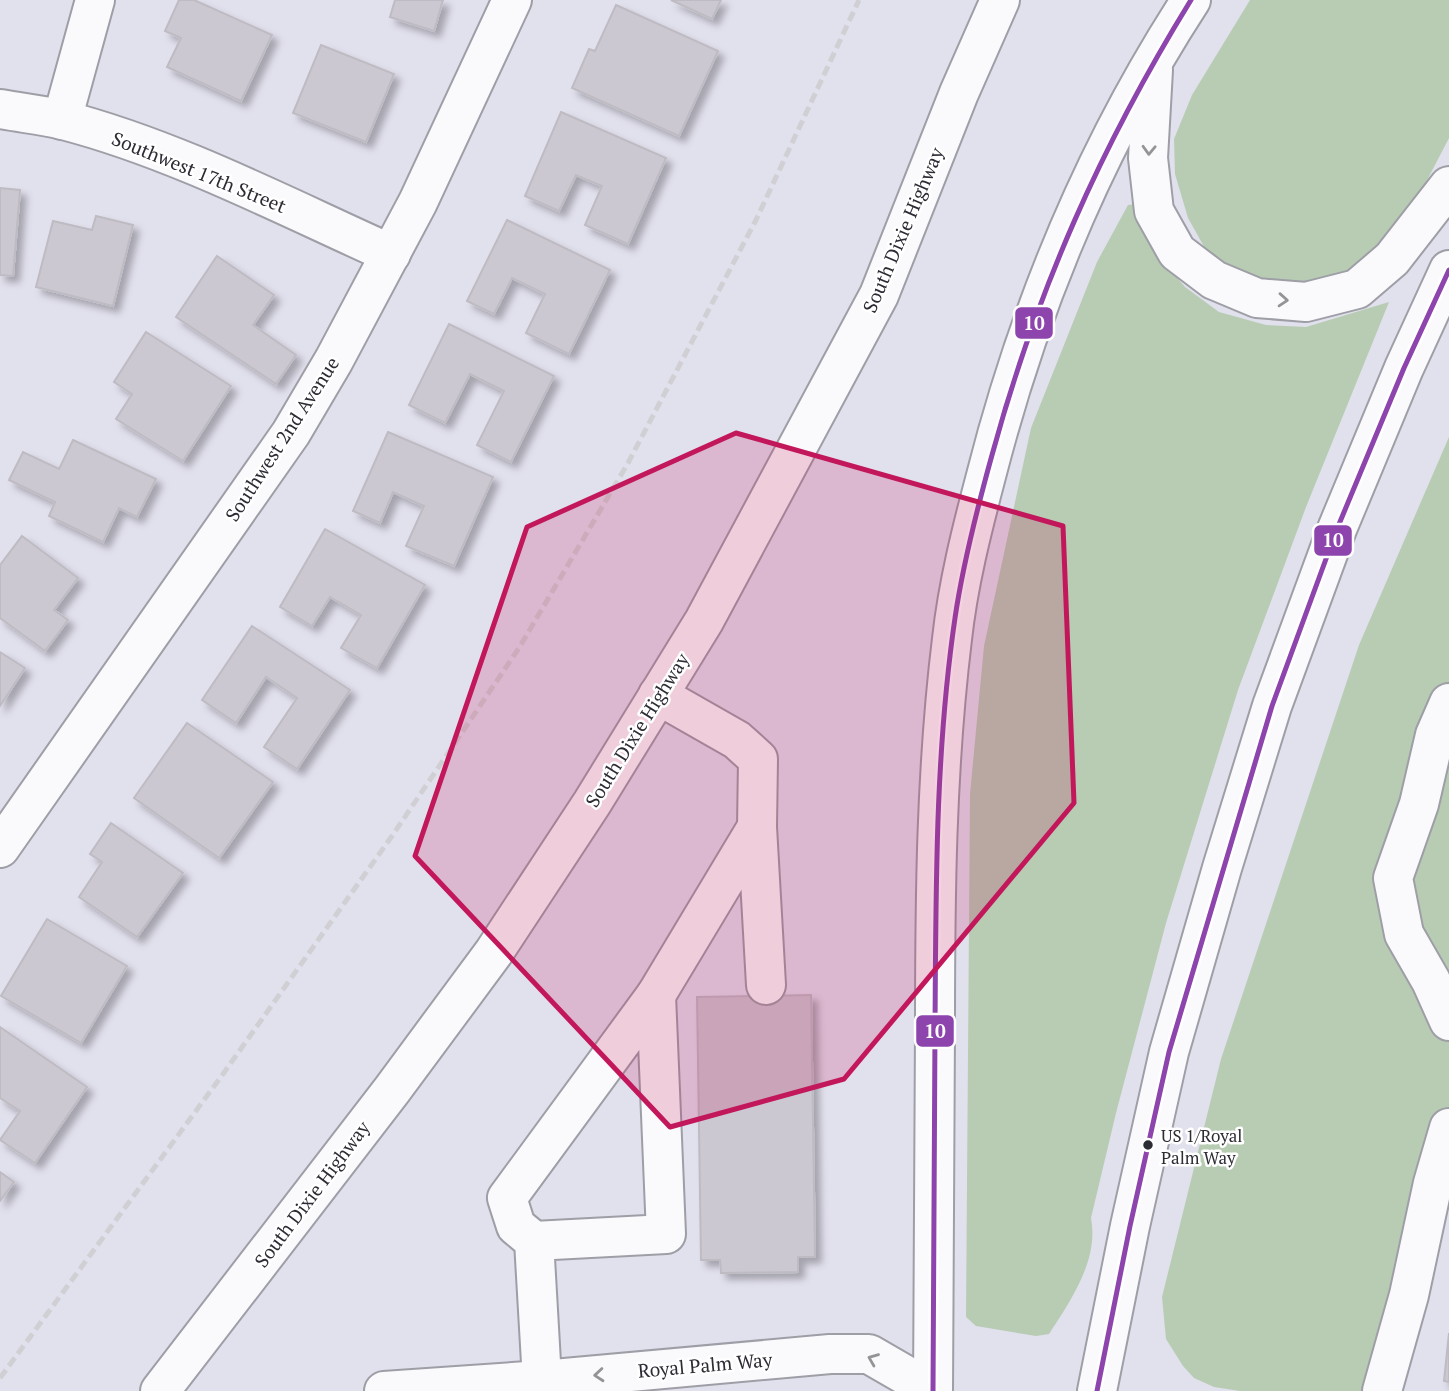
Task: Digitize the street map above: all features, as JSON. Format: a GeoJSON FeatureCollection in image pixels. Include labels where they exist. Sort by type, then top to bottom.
{"type":"FeatureCollection","features":[{"type":"Feature","properties":{"kind":"main road"},"geometry":{"type":"LineString","coordinates":[[62,120],[95,0]]}},
{"type":"Feature","properties":{"kind":"main road","name":"Southwest 2nd Avenue"},"geometry":{"type":"LineString","coordinates":[[0,848],[291,433],[391,254],[512,0]]}},
{"type":"Feature","properties":{"kind":"main road","name":"South Dixie Highway"},"geometry":{"type":"LineString","coordinates":[[160,1391],[392,1090],[494,952],[592,803],[704,621],[879,295],[959,93],[1000,0]]}},
{"type":"Feature","properties":{"kind":"main road"},"geometry":{"type":"LineString","coordinates":[[933,1391],[936,840],[952,635],[974,520],[998,430],[1033,318],[1067,232],[1110,141],[1154,58],[1191,0]]}},
{"type":"Feature","properties":{"kind":"main road"},"geometry":{"type":"LineString","coordinates":[[1154,58],[1148,158],[1154,211],[1177,252],[1214,281],[1257,298],[1306,302],[1357,289],[1392,259],[1449,186]]}},
{"type":"Feature","properties":{"kind":"main road","name":"Southwest 17th Street"},"geometry":{"type":"LineString","coordinates":[[0,109],[62,120],[127,140],[391,254]]}},
{"type":"Feature","properties":{"kind":"main road"},"geometry":{"type":"LineString","coordinates":[[1097,1391],[1169,1052],[1272,706],[1337,529],[1404,368],[1449,270]]}},
{"type":"Feature","properties":{"kind":"main road"},"geometry":{"type":"LineString","coordinates":[[658,695],[737,740],[758,759],[757,827],[766,985]]}},
{"type":"Feature","properties":{"kind":"main road"},"geometry":{"type":"LineString","coordinates":[[1449,703],[1435,735],[1419,804],[1393,878],[1404,934],[1431,981],[1449,1021]]}},
{"type":"Feature","properties":{"kind":"main road"},"geometry":{"type":"LineString","coordinates":[[656,995],[666,1234],[534,1241],[516,1226],[507,1198],[656,995],[757,827]]}},
{"type":"Feature","properties":{"kind":"main road"},"geometry":{"type":"LineString","coordinates":[[1382,1391],[1409,1295],[1433,1183],[1449,1129]]}},
{"type":"Feature","properties":{"kind":"main road"},"geometry":{"type":"LineString","coordinates":[[534,1241],[540,1387]]}},
{"type":"Feature","properties":{"kind":"main road","name":"Royal Palm Way"},"geometry":{"type":"LineString","coordinates":[[384,1391],[540,1387],[831,1354],[869,1354],[933,1391]]}},
{"type":"Feature","properties":{"kind":"highlighted area"},"geometry":{"type":"Polygon","coordinates":[[[736,433],[1063,526],[1074,803],[844,1079],[670,1127],[415,856],[527,527],[736,433]]]}},
{"type":"Feature","properties":{"kind":"green space"},"geometry":{"type":"Polygon","coordinates":[[[1250,0],[1449,0],[1449,138],[1409,215],[1368,263],[1340,280],[1312,285],[1256,281],[1211,259],[1188,218],[1175,174],[1174,139],[1192,95],[1250,0]]]}},
{"type":"Feature","properties":{"kind":"green space"},"geometry":{"type":"Polygon","coordinates":[[[1135,204],[1160,258],[1185,287],[1219,312],[1266,325],[1306,327],[1389,302],[1306,507],[1238,690],[1166,923],[1116,1113],[1091,1218],[1091,1249],[1087,1264],[1074,1293],[1049,1334],[1036,1336],[976,1326],[966,1317],[970,794],[984,646],[1031,428],[1097,262],[1128,205],[1135,204]]]}},
{"type":"Feature","properties":{"kind":"green space"},"geometry":{"type":"Polygon","coordinates":[[[1449,437],[1449,1187],[1403,1391],[1240,1391],[1214,1387],[1194,1378],[1166,1339],[1162,1297],[1221,1059],[1359,645],[1449,437]]]}},
{"type":"Feature","properties":{"kind":"building"},"geometry":{"type":"Polygon","coordinates":[[[179,0],[194,0],[272,35],[241,101],[167,67],[181,38],[165,31],[179,0]]]}},
{"type":"Feature","properties":{"kind":"building"},"geometry":{"type":"Polygon","coordinates":[[[395,0],[443,0],[434,31],[390,17],[395,0]]]}},
{"type":"Feature","properties":{"kind":"building"},"geometry":{"type":"Polygon","coordinates":[[[671,0],[721,0],[712,19],[671,0]]]}},
{"type":"Feature","properties":{"kind":"building"},"geometry":{"type":"Polygon","coordinates":[[[616,5],[718,51],[679,136],[572,88],[589,49],[595,51],[616,5]]]}},
{"type":"Feature","properties":{"kind":"building"},"geometry":{"type":"Polygon","coordinates":[[[321,45],[394,74],[366,142],[293,113],[321,45]]]}},
{"type":"Feature","properties":{"kind":"building"},"geometry":{"type":"Polygon","coordinates":[[[561,112],[666,158],[628,244],[585,225],[602,186],[576,175],[559,211],[525,196],[561,112]]]}},
{"type":"Feature","properties":{"kind":"building"},"geometry":{"type":"Polygon","coordinates":[[[0,188],[20,190],[13,276],[0,275],[0,188]]]}},
{"type":"Feature","properties":{"kind":"building"},"geometry":{"type":"Polygon","coordinates":[[[96,216],[133,225],[113,306],[36,287],[53,221],[92,230],[96,216]]]}},
{"type":"Feature","properties":{"kind":"building"},"geometry":{"type":"Polygon","coordinates":[[[507,220],[610,270],[569,354],[526,333],[545,294],[512,278],[494,314],[467,301],[507,220]]]}},
{"type":"Feature","properties":{"kind":"building"},"geometry":{"type":"Polygon","coordinates":[[[217,256],[274,295],[253,325],[296,355],[276,384],[176,317],[217,256]]]}},
{"type":"Feature","properties":{"kind":"building"},"geometry":{"type":"Polygon","coordinates":[[[449,324],[554,376],[511,462],[477,445],[504,391],[470,374],[445,423],[409,405],[449,324]]]}},
{"type":"Feature","properties":{"kind":"building"},"geometry":{"type":"Polygon","coordinates":[[[146,332],[231,386],[183,461],[116,419],[132,394],[114,382],[146,332]]]}},
{"type":"Feature","properties":{"kind":"building"},"geometry":{"type":"Polygon","coordinates":[[[388,432],[493,477],[454,566],[406,546],[424,506],[393,492],[380,523],[353,511],[388,432]]]}},
{"type":"Feature","properties":{"kind":"building"},"geometry":{"type":"Polygon","coordinates":[[[73,440],[156,479],[137,517],[119,508],[103,542],[49,516],[55,502],[9,480],[23,452],[59,469],[73,440]]]}},
{"type":"Feature","properties":{"kind":"building"},"geometry":{"type":"Polygon","coordinates":[[[325,529],[425,585],[377,668],[341,648],[361,615],[330,597],[312,626],[280,607],[325,529]]]}},
{"type":"Feature","properties":{"kind":"building"},"geometry":{"type":"Polygon","coordinates":[[[22,536],[78,578],[54,610],[68,620],[45,651],[0,618],[0,565],[22,536]]]}},
{"type":"Feature","properties":{"kind":"building"},"geometry":{"type":"Polygon","coordinates":[[[252,626],[350,690],[297,769],[264,747],[297,698],[266,677],[236,723],[202,700],[252,626]]]}},
{"type":"Feature","properties":{"kind":"building"},"geometry":{"type":"Polygon","coordinates":[[[0,652],[25,668],[0,706],[0,652]]]}},
{"type":"Feature","properties":{"kind":"building"},"geometry":{"type":"Polygon","coordinates":[[[187,723],[273,782],[219,858],[134,798],[187,723]]]}},
{"type":"Feature","properties":{"kind":"building"},"geometry":{"type":"Polygon","coordinates":[[[111,823],[183,873],[137,937],[79,897],[102,862],[90,854],[111,823]]]}},
{"type":"Feature","properties":{"kind":"building"},"geometry":{"type":"Polygon","coordinates":[[[47,919],[127,966],[81,1043],[1,996],[47,919]]]}},
{"type":"Feature","properties":{"kind":"building"},"geometry":{"type":"Polygon","coordinates":[[[811,995],[815,1257],[798,1257],[798,1272],[721,1273],[720,1260],[701,1260],[697,997],[811,995]]]}},
{"type":"Feature","properties":{"kind":"building"},"geometry":{"type":"Polygon","coordinates":[[[0,1027],[87,1087],[35,1163],[0,1140],[20,1111],[0,1098],[0,1027]]]}},
{"type":"Feature","properties":{"kind":"building"},"geometry":{"type":"Polygon","coordinates":[[[0,1172],[14,1182],[0,1201],[0,1172]]]}},
{"type":"Feature","properties":{"kind":"building"},"geometry":{"type":"Polygon","coordinates":[[[1449,1333],[1449,1382],[1444,1381],[1449,1333]]]}},
{"type":"Feature","properties":{"kind":"railway"},"geometry":{"type":"LineString","coordinates":[[0,1378],[223,1074],[392,836],[519,648],[628,463],[756,220],[859,0]]}},
{"type":"Feature","properties":{"kind":"transit line","name":"10"},"geometry":{"type":"LineString","coordinates":[[933,1391],[938,823],[948,669],[962,577],[981,496],[1010,394],[1051,277],[1100,165],[1128,109],[1191,0]]}},
{"type":"Feature","properties":{"kind":"transit line","name":"10"},"geometry":{"type":"LineString","coordinates":[[1097,1391],[1169,1052],[1272,706],[1337,529],[1404,368],[1449,270]]}},
{"type":"Feature","properties":{"kind":"place","name":"US 1/Royal Palm Way"},"geometry":{"type":"Point","coordinates":[1148,1145]}}]}
